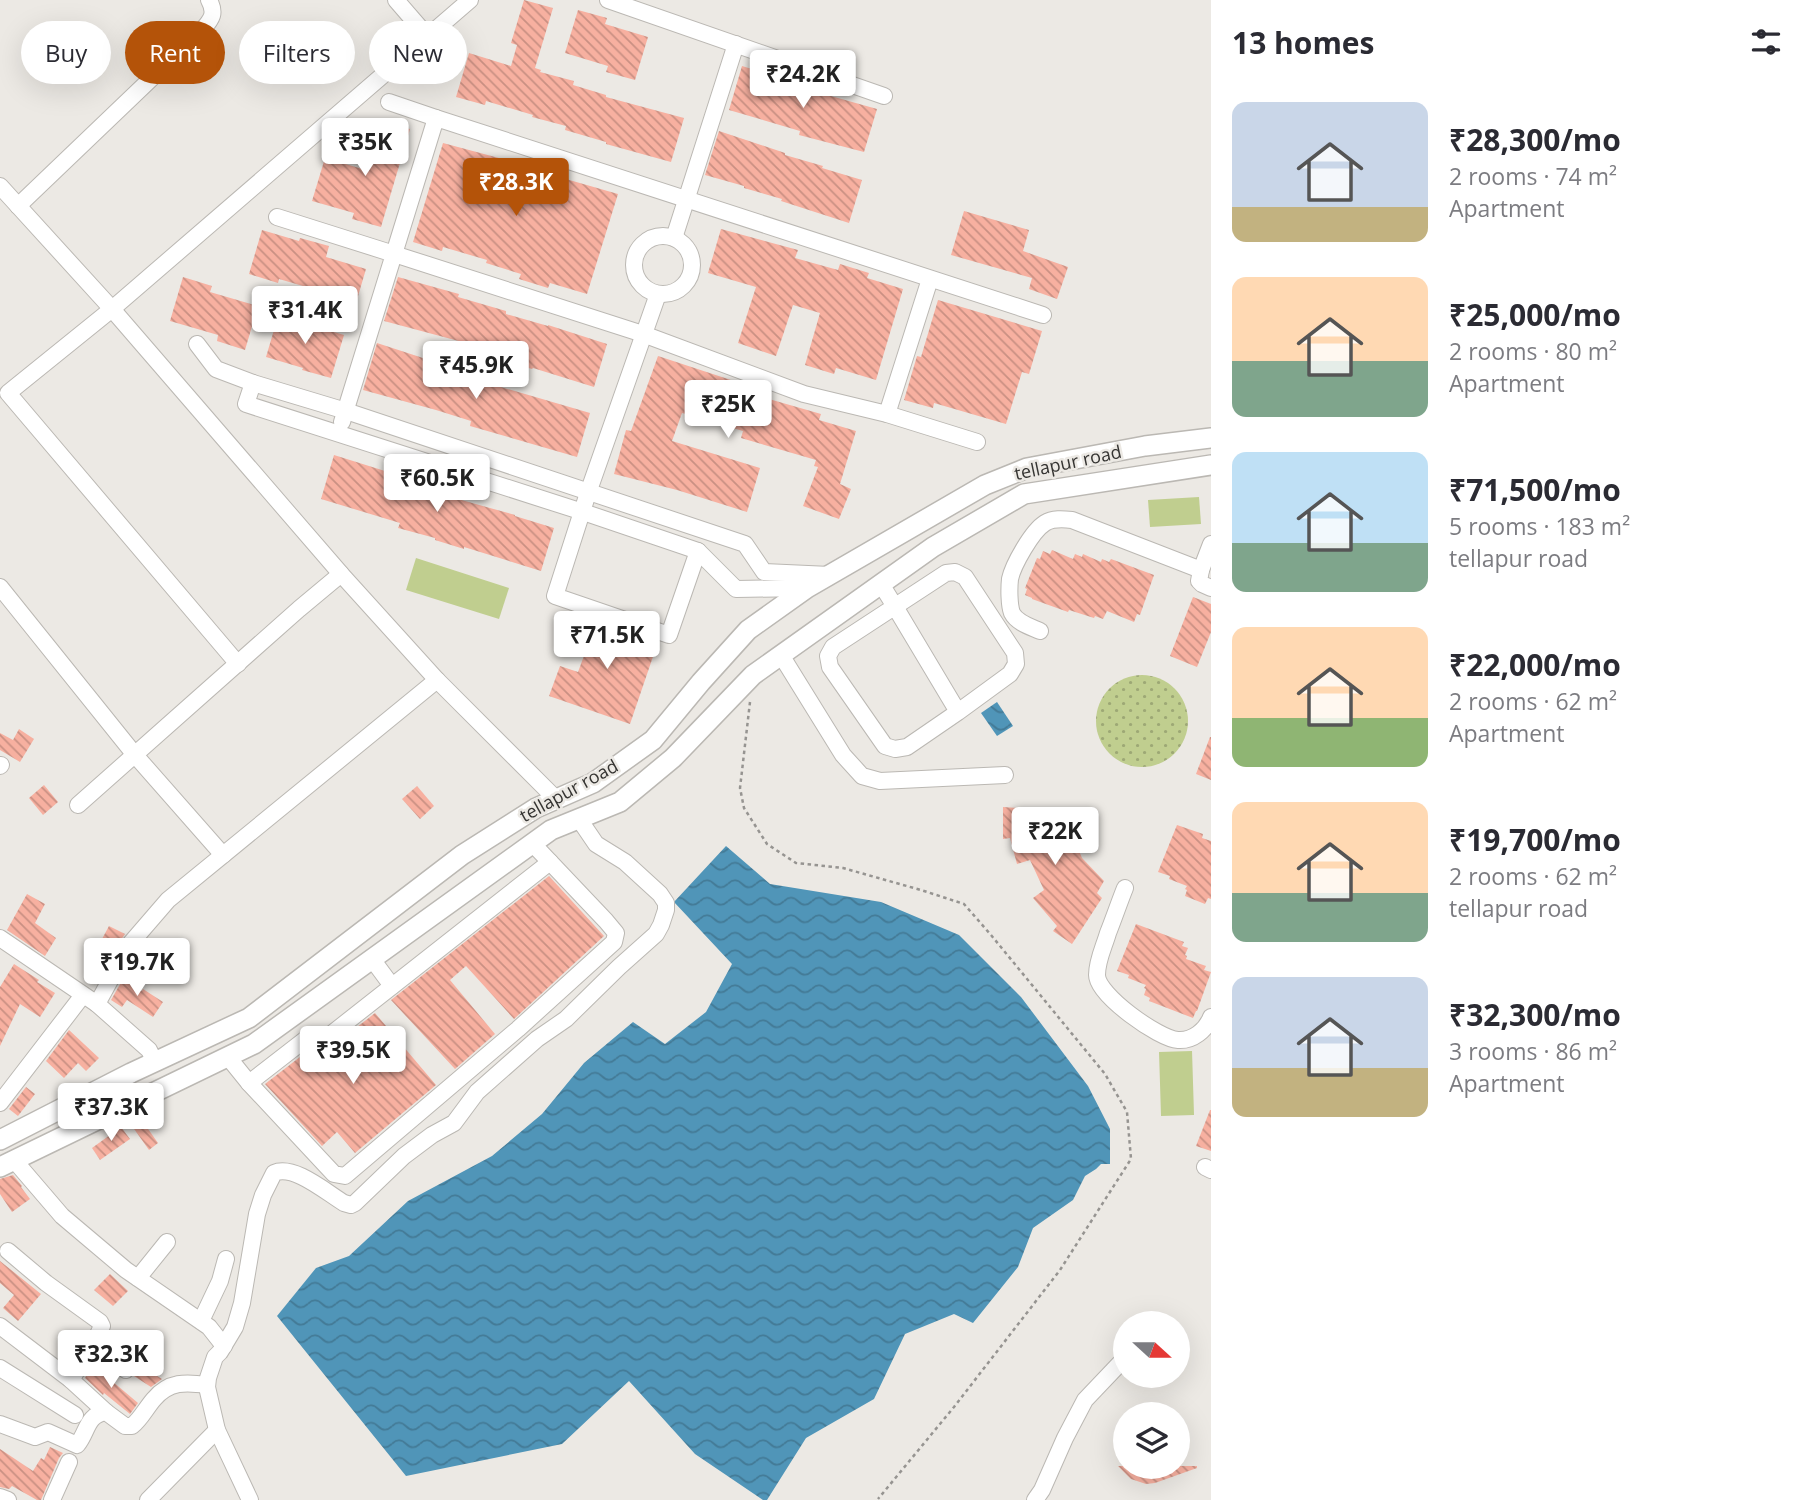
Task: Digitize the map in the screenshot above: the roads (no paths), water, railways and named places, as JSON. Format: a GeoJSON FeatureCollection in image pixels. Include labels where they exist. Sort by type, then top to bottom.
{"type":"FeatureCollection","features":[{"type":"Feature","properties":{"kind":"street"},"geometry":{"type":"LineString","coordinates":[[18,206],[203,30],[212,19],[213,8],[209,0]]}},
{"type":"Feature","properties":{"kind":"street"},"geometry":{"type":"LineString","coordinates":[[396,0],[414,21]]}},
{"type":"Feature","properties":{"kind":"street"},"geometry":{"type":"LineString","coordinates":[[446,21],[470,0]]}},
{"type":"Feature","properties":{"kind":"street"},"geometry":{"type":"LineString","coordinates":[[608,0],[884,96]]}},
{"type":"Feature","properties":{"kind":"street"},"geometry":{"type":"LineString","coordinates":[[674,237],[736,44]]}},
{"type":"Feature","properties":{"kind":"street"},"geometry":{"type":"LineString","coordinates":[[238,664],[8,393],[112,309],[373,84]]}},
{"type":"Feature","properties":{"kind":"street"},"geometry":{"type":"LineString","coordinates":[[389,102],[1043,315]]}},
{"type":"Feature","properties":{"kind":"street"},"geometry":{"type":"LineString","coordinates":[[338,434],[436,118]]}},
{"type":"Feature","properties":{"kind":"street"},"geometry":{"type":"LineString","coordinates":[[0,186],[112,309],[341,575],[438,680],[556,799]]}},
{"type":"Feature","properties":{"kind":"street"},"geometry":{"type":"LineString","coordinates":[[277,217],[643,334],[803,394],[887,414],[977,442]]}},
{"type":"Feature","properties":{"kind":"street"},"geometry":{"type":"LineString","coordinates":[[665,236],[674,237],[688,249],[691,275],[677,290],[658,294],[641,284],[634,265],[636,255],[647,241],[665,236]]}},
{"type":"Feature","properties":{"kind":"street"},"geometry":{"type":"LineString","coordinates":[[887,414],[930,279]]}},
{"type":"Feature","properties":{"kind":"street"},"geometry":{"type":"LineString","coordinates":[[658,294],[555,596],[669,635],[698,551]]}},
{"type":"Feature","properties":{"kind":"street"},"geometry":{"type":"LineString","coordinates":[[197,344],[216,369],[253,383],[346,411],[745,544],[764,572],[830,575]]}},
{"type":"Feature","properties":{"kind":"street"},"geometry":{"type":"LineString","coordinates":[[253,383],[246,404],[698,551],[736,589],[807,588]]}},
{"type":"Feature","properties":{"kind":"street","name":"tellapur road"},"geometry":{"type":"LineString","coordinates":[[0,1140],[248,1018],[447,866],[536,808],[593,783],[653,740],[748,630],[807,588],[985,485],[1027,468],[1145,446],[1211,438]]}},
{"type":"Feature","properties":{"kind":"street"},"geometry":{"type":"LineString","coordinates":[[224,1346],[209,1327],[138,1278],[62,1216],[7,1164],[254,1044],[551,830],[620,802],[673,758],[753,674],[933,547],[1024,494],[1211,465]]}},
{"type":"Feature","properties":{"kind":"street"},"geometry":{"type":"LineString","coordinates":[[1040,631],[1020,621],[1012,613],[1010,579],[1034,532],[1046,522],[1072,520],[1201,570]]}},
{"type":"Feature","properties":{"kind":"street"},"geometry":{"type":"LineString","coordinates":[[1211,544],[1199,581],[1211,588]]}},
{"type":"Feature","properties":{"kind":"street"},"geometry":{"type":"LineString","coordinates":[[955,572],[965,577],[1015,653],[1016,664],[1010,674],[958,712],[907,747],[895,749],[885,746],[830,667],[828,656],[833,647],[894,606],[946,573],[955,572]]}},
{"type":"Feature","properties":{"kind":"street"},"geometry":{"type":"LineString","coordinates":[[78,805],[341,575]]}},
{"type":"Feature","properties":{"kind":"street"},"geometry":{"type":"LineString","coordinates":[[881,584],[958,712]]}},
{"type":"Feature","properties":{"kind":"street"},"geometry":{"type":"LineString","coordinates":[[2,595],[135,755],[223,855]]}},
{"type":"Feature","properties":{"kind":"street"},"geometry":{"type":"LineString","coordinates":[[781,655],[843,755],[862,776],[880,781],[1005,775]]}},
{"type":"Feature","properties":{"kind":"street"},"geometry":{"type":"LineString","coordinates":[[97,1004],[130,944],[168,900],[438,680]]}},
{"type":"Feature","properties":{"kind":"street"},"geometry":{"type":"LineString","coordinates":[[250,1500],[217,1430],[207,1385],[212,1363],[235,1327],[242,1303],[257,1214],[274,1172],[282,1170],[295,1173],[344,1203],[355,1203],[404,1156],[432,1135],[454,1123],[477,1092],[537,1039],[566,1019],[656,934],[665,916],[666,903],[660,894],[625,862],[596,844],[579,819]]}},
{"type":"Feature","properties":{"kind":"street"},"geometry":{"type":"LineString","coordinates":[[228,1057],[334,1174],[345,1177],[518,1029],[614,942],[616,933],[606,920],[532,843]]}},
{"type":"Feature","properties":{"kind":"street"},"geometry":{"type":"LineString","coordinates":[[246,1079],[307,1038],[321,1041],[325,1039],[550,862]]}},
{"type":"Feature","properties":{"kind":"street"},"geometry":{"type":"LineString","coordinates":[[447,866],[466,891]]}},
{"type":"Feature","properties":{"kind":"street"},"geometry":{"type":"LineString","coordinates":[[1125,888],[1100,957],[1097,977],[1103,990],[1127,1012],[1176,1040],[1188,1039],[1200,1033],[1211,1017]]}},
{"type":"Feature","properties":{"kind":"street"},"geometry":{"type":"LineString","coordinates":[[0,937],[97,1004],[149,1050],[155,1062]]}},
{"type":"Feature","properties":{"kind":"street"},"geometry":{"type":"LineString","coordinates":[[372,959],[392,986]]}},
{"type":"Feature","properties":{"kind":"street"},"geometry":{"type":"LineString","coordinates":[[0,1103],[83,995]]}},
{"type":"Feature","properties":{"kind":"street"},"geometry":{"type":"LineString","coordinates":[[138,1278],[167,1242]]}},
{"type":"Feature","properties":{"kind":"street"},"geometry":{"type":"LineString","coordinates":[[8,1251],[102,1326],[71,1380]]}},
{"type":"Feature","properties":{"kind":"street"},"geometry":{"type":"LineString","coordinates":[[201,1321],[220,1281],[226,1259]]}},
{"type":"Feature","properties":{"kind":"street"},"geometry":{"type":"LineString","coordinates":[[0,1325],[125,1426],[132,1426],[156,1396],[170,1386],[183,1382],[207,1385]]}},
{"type":"Feature","properties":{"kind":"street"},"geometry":{"type":"LineString","coordinates":[[93,1345],[126,1370]]}},
{"type":"Feature","properties":{"kind":"street"},"geometry":{"type":"LineString","coordinates":[[0,1368],[75,1415]]}},
{"type":"Feature","properties":{"kind":"street"},"geometry":{"type":"LineString","coordinates":[[1035,1500],[1085,1400],[1113,1371]]}},
{"type":"Feature","properties":{"kind":"street"},"geometry":{"type":"LineString","coordinates":[[0,1424],[35,1437],[48,1432],[77,1446],[94,1416],[106,1412]]}},
{"type":"Feature","properties":{"kind":"street"},"geometry":{"type":"LineString","coordinates":[[148,1500],[217,1430]]}},
{"type":"Feature","properties":{"kind":"street"},"geometry":{"type":"LineString","coordinates":[[52,1500],[69,1462]]}},
{"type":"Feature","properties":{"kind":"street"},"geometry":{"type":"LineString","coordinates":[[0,1497],[8,1500]]}},
{"type":"Feature","properties":{"kind":"water"},"geometry":{"type":"Polygon","coordinates":[[[997,702],[1013,726],[997,736],[981,713],[997,702]]]}},
{"type":"Feature","properties":{"kind":"water"},"geometry":{"type":"Polygon","coordinates":[[[726,846],[770,884],[881,902],[959,935],[1021,997],[1088,1086],[1110,1129],[1110,1164],[1101,1164],[1085,1176],[1073,1200],[1033,1228],[1018,1267],[973,1323],[954,1314],[905,1334],[874,1399],[806,1438],[767,1500],[763,1500],[695,1454],[629,1381],[562,1444],[406,1476],[277,1316],[316,1268],[349,1256],[408,1201],[492,1156],[542,1114],[584,1063],[633,1022],[665,1044],[706,1012],[732,964],[674,902],[726,846]]]}}]}
